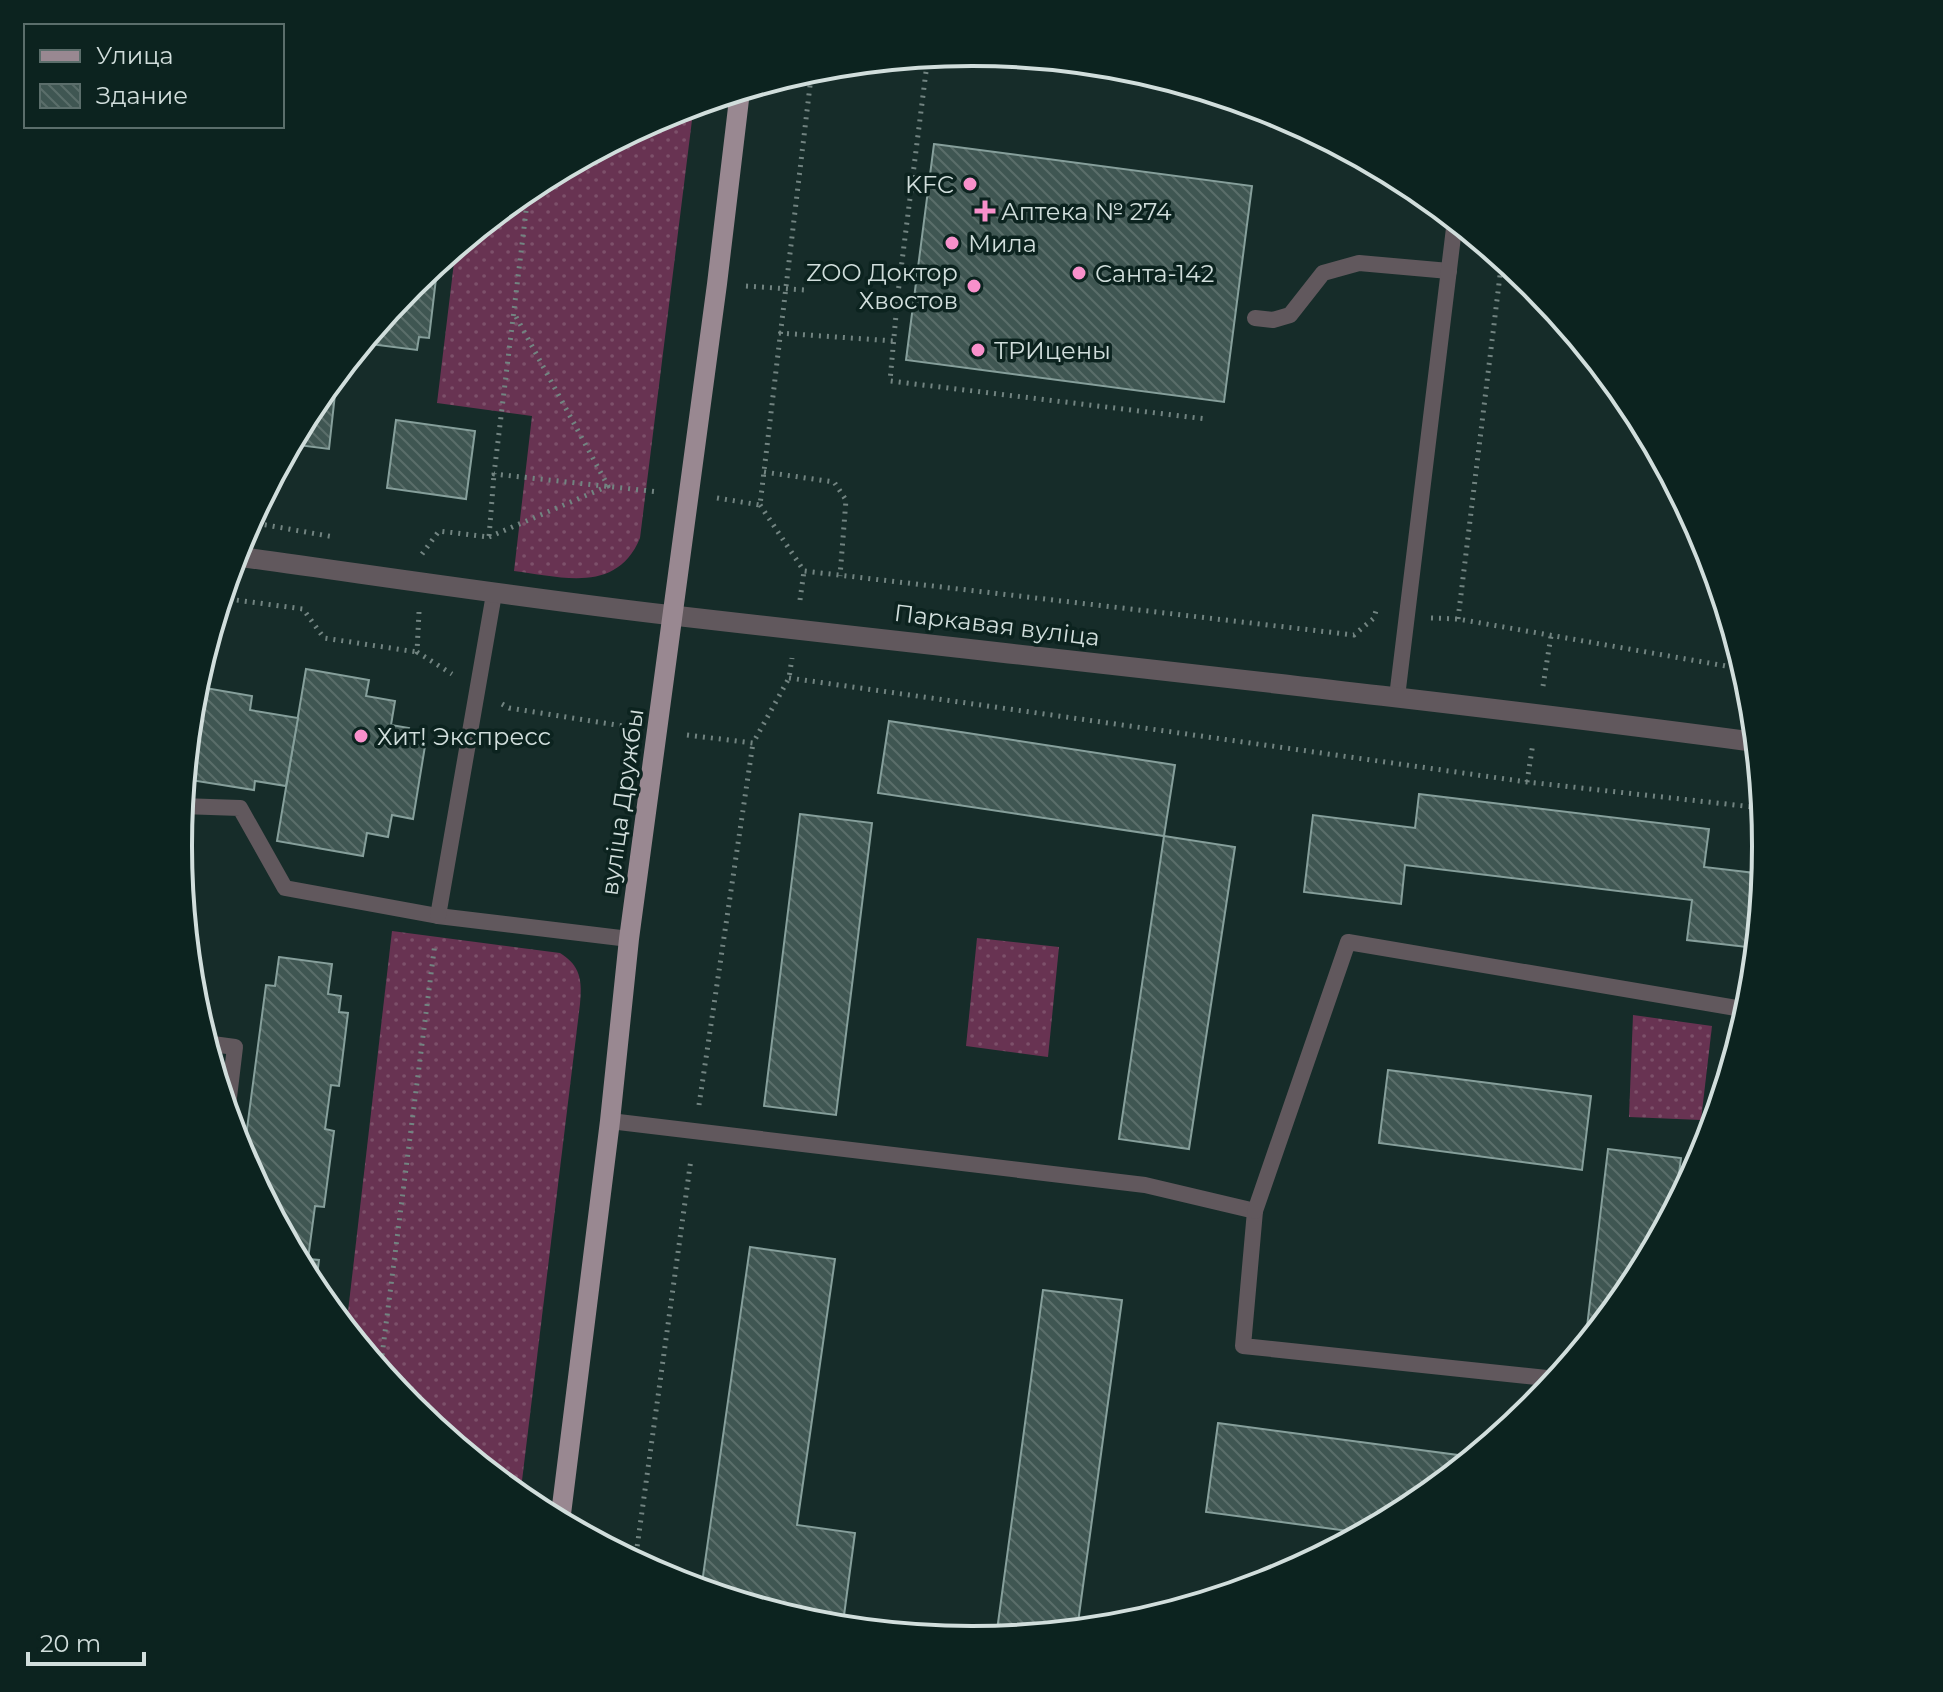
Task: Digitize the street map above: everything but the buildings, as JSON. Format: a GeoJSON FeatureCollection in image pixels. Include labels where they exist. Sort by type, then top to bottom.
{"type":"FeatureCollection","features":[{"type":"Feature","properties":{"kind":"main road","name":"вуліца Дружбы"},"geometry":{"type":"LineString","coordinates":[[562,1509],[610,1121],[629,939],[659,732],[739,102]]}},
{"type":"Feature","properties":{"kind":"street","name":"Паркавая вуліца"},"geometry":{"type":"LineString","coordinates":[[247,558],[494,594],[1397,697],[1744,741]]}},
{"type":"Feature","properties":{"kind":"lane"},"geometry":{"type":"LineString","coordinates":[[1397,697],[1453,233]]}},
{"type":"Feature","properties":{"kind":"lane"},"geometry":{"type":"LineString","coordinates":[[1255,318],[1273,320],[1290,315],[1301,305],[1323,273],[1359,263],[1449,271]]}},
{"type":"Feature","properties":{"kind":"lane"},"geometry":{"type":"LineString","coordinates":[[438,916],[494,594]]}},
{"type":"Feature","properties":{"kind":"lane"},"geometry":{"type":"LineString","coordinates":[[193,806],[240,808],[285,888],[438,916],[629,939]]}},
{"type":"Feature","properties":{"kind":"lane"},"geometry":{"type":"LineString","coordinates":[[1542,1378],[1243,1346],[1255,1211],[1348,942],[1735,1008]]}},
{"type":"Feature","properties":{"kind":"lane"},"geometry":{"type":"LineString","coordinates":[[217,1045],[235,1047],[230,1088]]}},
{"type":"Feature","properties":{"kind":"lane"},"geometry":{"type":"LineString","coordinates":[[610,1121],[1145,1185],[1255,1211]]}},
{"type":"Feature","properties":{"kind":"path"},"geometry":{"type":"LineString","coordinates":[[927,68],[890,381],[1206,419]]}},
{"type":"Feature","properties":{"kind":"path"},"geometry":{"type":"LineString","coordinates":[[637,1550],[753,743],[789,678],[804,571],[760,505],[810,83]]}},
{"type":"Feature","properties":{"kind":"path"},"geometry":{"type":"LineString","coordinates":[[489,537],[527,205]]}},
{"type":"Feature","properties":{"kind":"path"},"geometry":{"type":"LineString","coordinates":[[1458,619],[1500,273]]}},
{"type":"Feature","properties":{"kind":"path"},"geometry":{"type":"LineString","coordinates":[[717,284],[805,290]]}},
{"type":"Feature","properties":{"kind":"path"},"geometry":{"type":"LineString","coordinates":[[514,312],[608,486]]}},
{"type":"Feature","properties":{"kind":"path"},"geometry":{"type":"LineString","coordinates":[[779,333],[894,341]]}},
{"type":"Feature","properties":{"kind":"path"},"geometry":{"type":"LineString","coordinates":[[764,472],[834,482],[846,500],[840,576]]}},
{"type":"Feature","properties":{"kind":"path"},"geometry":{"type":"LineString","coordinates":[[494,474],[760,505]]}},
{"type":"Feature","properties":{"kind":"path"},"geometry":{"type":"LineString","coordinates":[[417,652],[422,551],[439,531],[489,537],[608,486]]}},
{"type":"Feature","properties":{"kind":"path"},"geometry":{"type":"LineString","coordinates":[[804,571],[1354,635],[1374,618],[1377,604]]}},
{"type":"Feature","properties":{"kind":"path"},"geometry":{"type":"LineString","coordinates":[[232,599],[303,609],[324,638],[417,652],[509,708],[659,732],[753,743]]}},
{"type":"Feature","properties":{"kind":"path"},"geometry":{"type":"LineString","coordinates":[[1374,618],[1458,619],[1730,667]]}},
{"type":"Feature","properties":{"kind":"path"},"geometry":{"type":"LineString","coordinates":[[789,678],[1527,782],[1750,807]]}},
{"type":"Feature","properties":{"kind":"path"},"geometry":{"type":"LineString","coordinates":[[382,1356],[438,916]]}},
{"type":"Feature","properties":{"kind":"shaded area"},"geometry":{"type":"Polygon","coordinates":[[[692,118],[640,538],[630,556],[603,575],[586,578],[514,571],[532,416],[437,403],[454,263],[538,197],[627,146],[692,118]]]}},
{"type":"Feature","properties":{"kind":"shaded area"},"geometry":{"type":"Polygon","coordinates":[[[392,931],[560,953],[576,969],[581,988],[580,1004],[522,1483],[420,1398],[348,1314],[392,931]]]}},
{"type":"Feature","properties":{"kind":"shaded area"},"geometry":{"type":"Polygon","coordinates":[[[977,938],[1059,947],[1048,1057],[966,1046],[977,938]]]}},
{"type":"Feature","properties":{"kind":"shaded area"},"geometry":{"type":"Polygon","coordinates":[[[1633,1015],[1712,1026],[1701,1120],[1629,1117],[1633,1015]]]}},
{"type":"Feature","properties":{"kind":"place","name":"KFC"},"geometry":{"type":"Point","coordinates":[970,184]}},
{"type":"Feature","properties":{"kind":"place","name":"Аптека № 274"},"geometry":{"type":"Point","coordinates":[985,211]}},
{"type":"Feature","properties":{"kind":"place","name":"Мила"},"geometry":{"type":"Point","coordinates":[952,243]}},
{"type":"Feature","properties":{"kind":"place","name":"Санта-142"},"geometry":{"type":"Point","coordinates":[1079,273]}},
{"type":"Feature","properties":{"kind":"place","name":"ZOO Доктор Хвостов"},"geometry":{"type":"Point","coordinates":[974,286]}},
{"type":"Feature","properties":{"kind":"place","name":"ТРИцены"},"geometry":{"type":"Point","coordinates":[978,350]}},
{"type":"Feature","properties":{"kind":"place","name":"Хит! Экспресс"},"geometry":{"type":"Point","coordinates":[361,736]}}]}
